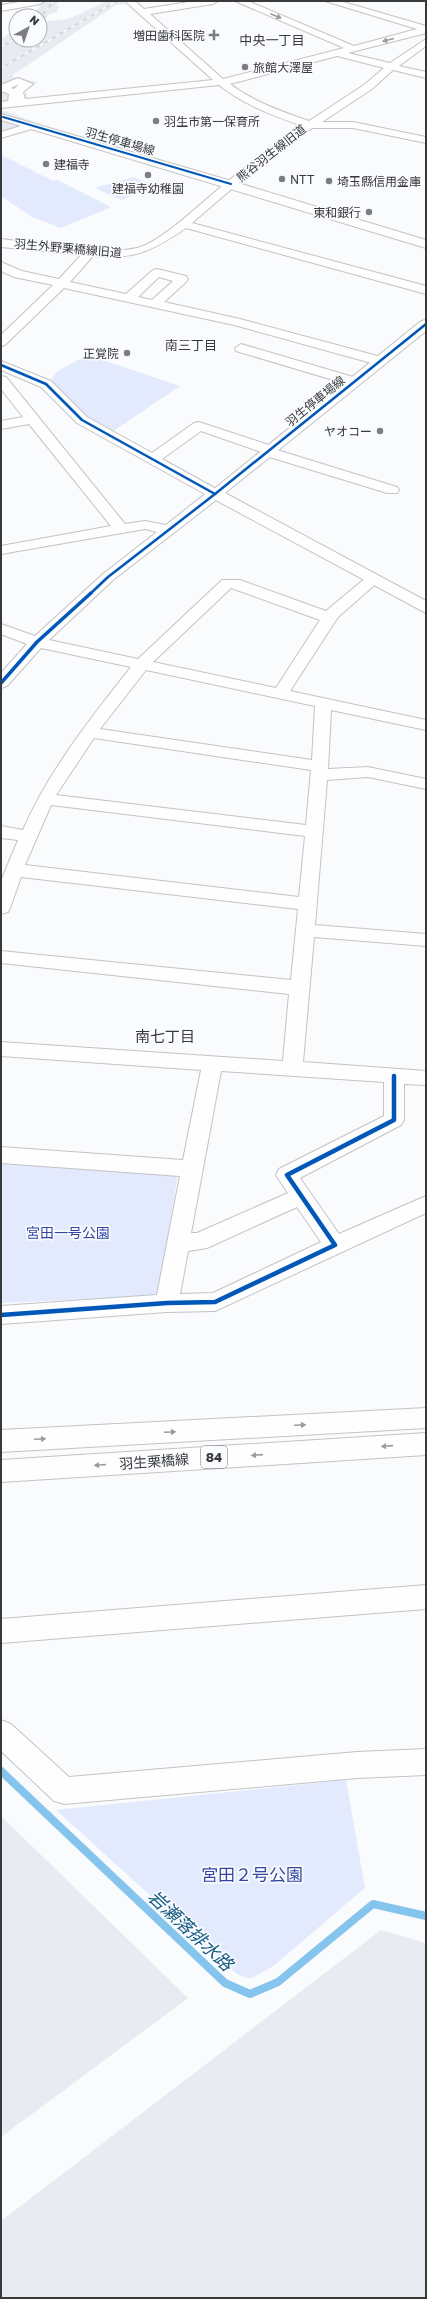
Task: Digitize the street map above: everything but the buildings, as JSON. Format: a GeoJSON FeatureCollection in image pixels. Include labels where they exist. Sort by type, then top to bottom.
{"type":"FeatureCollection","features":[{"type":"Feature","properties":{"kind":"main road","name":"羽生停車場線"},"geometry":{"type":"LineString","coordinates":[[2,113],[31,126],[231,184],[426,244]]}},
{"type":"Feature","properties":{"kind":"main road","name":"羽生停車場線"},"geometry":{"type":"LineString","coordinates":[[215,494],[426,324]]}},
{"type":"Feature","properties":{"kind":"main road"},"geometry":{"type":"LineString","coordinates":[[215,494],[426,608]]}},
{"type":"Feature","properties":{"kind":"main road","name":"羽生栗橋線"},"geometry":{"type":"LineString","coordinates":[[1,1441],[426,1418]]}},
{"type":"Feature","properties":{"kind":"main road","name":"羽生栗橋線"},"geometry":{"type":"LineString","coordinates":[[1,1471],[426,1444]]}},
{"type":"Feature","properties":{"kind":"street"},"geometry":{"type":"LineString","coordinates":[[1,8],[40,1]]}},
{"type":"Feature","properties":{"kind":"street","name":"熊谷羽生線旧道"},"geometry":{"type":"LineString","coordinates":[[130,1],[220,81],[247,100],[310,125]]}},
{"type":"Feature","properties":{"kind":"street"},"geometry":{"type":"LineString","coordinates":[[142,12],[213,1]]}},
{"type":"Feature","properties":{"kind":"street"},"geometry":{"type":"LineString","coordinates":[[240,1],[354,49]]}},
{"type":"Feature","properties":{"kind":"street"},"geometry":{"type":"LineString","coordinates":[[330,1],[426,30]]}},
{"type":"Feature","properties":{"kind":"street"},"geometry":{"type":"LineString","coordinates":[[2,113],[17,103],[220,81],[426,30]]}},
{"type":"Feature","properties":{"kind":"street"},"geometry":{"type":"LineString","coordinates":[[310,125],[368,87],[391,67],[426,42]]}},
{"type":"Feature","properties":{"kind":"street"},"geometry":{"type":"LineString","coordinates":[[338,53],[426,75]]}},
{"type":"Feature","properties":{"kind":"street"},"geometry":{"type":"LineString","coordinates":[[310,125],[353,125],[424,138]]}},
{"type":"Feature","properties":{"kind":"street","name":"熊谷羽生線旧道"},"geometry":{"type":"LineString","coordinates":[[231,184],[310,125]]}},
{"type":"Feature","properties":{"kind":"street"},"geometry":{"type":"LineString","coordinates":[[1,135],[31,126]]}},
{"type":"Feature","properties":{"kind":"street","name":"羽生外野栗橋線旧道"},"geometry":{"type":"LineString","coordinates":[[1,242],[108,254],[140,251],[155,244],[184,224],[231,184]]}},
{"type":"Feature","properties":{"kind":"street"},"geometry":{"type":"LineString","coordinates":[[184,224],[426,290]]}},
{"type":"Feature","properties":{"kind":"street"},"geometry":{"type":"LineString","coordinates":[[1,342],[62,283],[90,252]]}},
{"type":"Feature","properties":{"kind":"street"},"geometry":{"type":"LineString","coordinates":[[1,266],[18,274],[236,322],[380,361]]}},
{"type":"Feature","properties":{"kind":"street"},"geometry":{"type":"LineString","coordinates":[[129,298],[157,273],[182,279],[154,304]]}},
{"type":"Feature","properties":{"kind":"street"},"geometry":{"type":"LineString","coordinates":[[241,348],[355,382]]}},
{"type":"Feature","properties":{"kind":"street"},"geometry":{"type":"LineString","coordinates":[[1,365],[46,384],[82,420],[215,494],[108,577],[37,642],[1,683]]}},
{"type":"Feature","properties":{"kind":"street"},"geometry":{"type":"LineString","coordinates":[[1,380],[120,528]]}},
{"type":"Feature","properties":{"kind":"street"},"geometry":{"type":"LineString","coordinates":[[1,426],[33,420]]}},
{"type":"Feature","properties":{"kind":"street"},"geometry":{"type":"LineString","coordinates":[[152,460],[199,426],[269,451],[392,490]]}},
{"type":"Feature","properties":{"kind":"street"},"geometry":{"type":"LineString","coordinates":[[1,550],[144,525],[169,530]]}},
{"type":"Feature","properties":{"kind":"street"},"geometry":{"type":"LineString","coordinates":[[280,694],[330,618],[373,579]]}},
{"type":"Feature","properties":{"kind":"street"},"geometry":{"type":"LineString","coordinates":[[1,908],[14,870],[45,799],[89,732],[142,664],[227,583],[235,583],[330,618]]}},
{"type":"Feature","properties":{"kind":"street"},"geometry":{"type":"LineString","coordinates":[[1,629],[37,642],[426,725]]}},
{"type":"Feature","properties":{"kind":"street"},"geometry":{"type":"LineString","coordinates":[[292,1070],[320,771],[323,703]]}},
{"type":"Feature","properties":{"kind":"street"},"geometry":{"type":"LineString","coordinates":[[89,732],[320,771],[368,772],[426,784]]}},
{"type":"Feature","properties":{"kind":"street"},"geometry":{"type":"LineString","coordinates":[[45,799],[314,832]]}},
{"type":"Feature","properties":{"kind":"street"},"geometry":{"type":"LineString","coordinates":[[1,832],[29,836]]}},
{"type":"Feature","properties":{"kind":"street"},"geometry":{"type":"LineString","coordinates":[[14,870],[307,904]]}},
{"type":"Feature","properties":{"kind":"street"},"geometry":{"type":"LineString","coordinates":[[305,930],[426,940]]}},
{"type":"Feature","properties":{"kind":"street"},"geometry":{"type":"LineString","coordinates":[[1,957],[300,988]]}},
{"type":"Feature","properties":{"kind":"street"},"geometry":{"type":"LineString","coordinates":[[1,1049],[212,1065],[426,1078]]}},
{"type":"Feature","properties":{"kind":"street"},"geometry":{"type":"LineString","coordinates":[[167,1303],[191,1169],[212,1065]]}},
{"type":"Feature","properties":{"kind":"street"},"geometry":{"type":"LineString","coordinates":[[335,1245],[287,1175],[394,1120],[394,1076]]}},
{"type":"Feature","properties":{"kind":"street"},"geometry":{"type":"LineString","coordinates":[[1,1155],[191,1169]]}},
{"type":"Feature","properties":{"kind":"street"},"geometry":{"type":"LineString","coordinates":[[178,1242],[199,1242],[302,1196]]}},
{"type":"Feature","properties":{"kind":"street"},"geometry":{"type":"LineString","coordinates":[[1,1315],[167,1303],[215,1302],[426,1204]]}},
{"type":"Feature","properties":{"kind":"street"},"geometry":{"type":"LineString","coordinates":[[1,1631],[426,1597]]}},
{"type":"Feature","properties":{"kind":"street"},"geometry":{"type":"LineString","coordinates":[[1,1733],[64,1791],[357,1765],[426,1762]]}},
{"type":"Feature","properties":{"kind":"shaded area"},"geometry":{"type":"Polygon","coordinates":[[[44,1],[59,1],[56,5],[59,6],[57,12],[48,15],[48,8],[38,8],[44,1]]]}},
{"type":"Feature","properties":{"kind":"shaded area"},"geometry":{"type":"Polygon","coordinates":[[[107,1],[123,1],[126,4],[116,5],[13,75],[13,77],[38,82],[24,92],[27,93],[28,100],[1,104],[1,43],[4,42],[1,39],[8,34],[8,48],[48,48],[48,21],[68,19],[107,1]]]}},
{"type":"Feature","properties":{"kind":"shaded area"},"geometry":{"type":"Polygon","coordinates":[[[1,105],[5,108],[2,110],[35,122],[1,134],[1,105]]]}},
{"type":"Feature","properties":{"kind":"shaded area"},"geometry":{"type":"Polygon","coordinates":[[[1,1816],[188,1998],[1,2137],[1,1816]]]}},
{"type":"Feature","properties":{"kind":"shaded area"},"geometry":{"type":"Polygon","coordinates":[[[381,1930],[426,1943],[426,2298],[1,2298],[1,2221],[381,1930]]]}},
{"type":"Feature","properties":{"kind":"green space"},"geometry":{"type":"Polygon","coordinates":[[[1,155],[53,181],[57,180],[111,207],[61,228],[32,217],[1,196],[1,155]]]}},
{"type":"Feature","properties":{"kind":"green space"},"geometry":{"type":"Polygon","coordinates":[[[133,177],[156,186],[121,200],[95,188],[133,177]]]}},
{"type":"Feature","properties":{"kind":"green space"},"geometry":{"type":"Polygon","coordinates":[[[88,355],[180,386],[109,434],[86,419],[50,382],[56,372],[88,355]]]}},
{"type":"Feature","properties":{"kind":"green space","name":"宮田一号公園"},"geometry":{"type":"Polygon","coordinates":[[[1,1160],[178,1173],[159,1296],[1,1303],[1,1160]]]}},
{"type":"Feature","properties":{"kind":"green space","name":"宮田２号公園"},"geometry":{"type":"Polygon","coordinates":[[[346,1780],[365,1888],[272,1967],[250,1979],[237,1974],[56,1810],[346,1780]]]}},
{"type":"Feature","properties":{"kind":"waterway","name":"岩瀬落排水路"},"geometry":{"type":"LineString","coordinates":[[1,1771],[225,1983],[250,1994],[278,1982],[373,1904],[426,1916]]}},
{"type":"Feature","properties":{"kind":"railway"},"geometry":{"type":"LineString","coordinates":[[48,8],[54,1]]}},
{"type":"Feature","properties":{"kind":"railway"},"geometry":{"type":"LineString","coordinates":[[1,68],[117,1]]}},
{"type":"Feature","properties":{"kind":"railway"},"geometry":{"type":"LineString","coordinates":[[1,47],[8,43]]}},
{"type":"Feature","properties":{"kind":"cycle path"},"geometry":{"type":"LineString","coordinates":[[3,117],[231,184]]}},
{"type":"Feature","properties":{"kind":"cycle path"},"geometry":{"type":"LineString","coordinates":[[1,683],[37,642],[108,577],[215,494],[426,324]]}},
{"type":"Feature","properties":{"kind":"cycle path"},"geometry":{"type":"LineString","coordinates":[[1,365],[46,384],[82,420],[215,494]]}},
{"type":"Feature","properties":{"kind":"cycle path"},"geometry":{"type":"LineString","coordinates":[[1,1315],[167,1303],[215,1302],[335,1245],[287,1175],[394,1120],[394,1076]]}},
{"type":"Feature","properties":{"kind":"place","name":"増田歯科医院"},"geometry":{"type":"Point","coordinates":[214,35]}},
{"type":"Feature","properties":{"kind":"place","name":"旅館大澤屋"},"geometry":{"type":"Point","coordinates":[245,67]}},
{"type":"Feature","properties":{"kind":"place","name":"羽生市第一保育所"},"geometry":{"type":"Point","coordinates":[156,121]}},
{"type":"Feature","properties":{"kind":"place","name":"建福寺"},"geometry":{"type":"Point","coordinates":[46,164]}},
{"type":"Feature","properties":{"kind":"place","name":"建福寺幼稚園"},"geometry":{"type":"Point","coordinates":[148,175]}},
{"type":"Feature","properties":{"kind":"place","name":"NTT"},"geometry":{"type":"Point","coordinates":[282,179]}},
{"type":"Feature","properties":{"kind":"place","name":"埼玉縣信用金庫"},"geometry":{"type":"Point","coordinates":[329,181]}},
{"type":"Feature","properties":{"kind":"place","name":"東和銀行"},"geometry":{"type":"Point","coordinates":[369,212]}},
{"type":"Feature","properties":{"kind":"place","name":"正覚院"},"geometry":{"type":"Point","coordinates":[127,353]}},
{"type":"Feature","properties":{"kind":"place","name":"ヤオコー"},"geometry":{"type":"Point","coordinates":[380,431]}},
{"type":"Feature","properties":{"kind":"district","name":"中央一丁目"},"geometry":{"type":"Point","coordinates":[272,40]}},
{"type":"Feature","properties":{"kind":"district","name":"南三丁目"},"geometry":{"type":"Point","coordinates":[191,345]}},
{"type":"Feature","properties":{"kind":"district","name":"南七丁目"},"geometry":{"type":"Point","coordinates":[165,1036]}}]}
